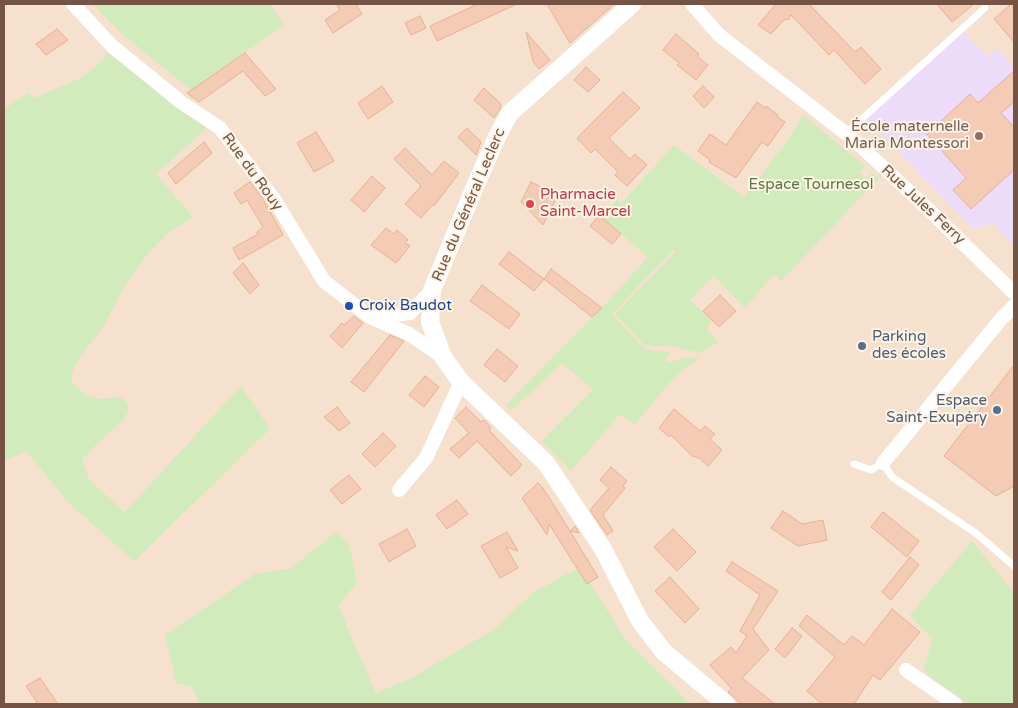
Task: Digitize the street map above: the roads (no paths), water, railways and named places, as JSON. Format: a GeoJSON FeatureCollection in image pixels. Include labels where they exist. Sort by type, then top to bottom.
{"type":"FeatureCollection","features":[{"type":"Feature","properties":{"kind":"street","name":"Rue du Rouy"},"geometry":{"type":"LineString","coordinates":[[73,4],[112,46],[182,103],[220,128],[274,199],[324,281],[370,317],[409,334],[443,357]]}},
{"type":"Feature","properties":{"kind":"street","name":"Rue du Général Leclerc"},"geometry":{"type":"LineString","coordinates":[[632,4],[509,114],[476,184],[432,290],[430,322],[443,357],[461,382],[546,463],[602,548],[640,621],[664,652],[712,698],[726,704]]}},
{"type":"Feature","properties":{"kind":"street","name":"Rue Jules Ferry"},"geometry":{"type":"LineString","coordinates":[[692,4],[719,35],[845,134],[928,209],[1014,292]]}},
{"type":"Feature","properties":{"kind":"street"},"geometry":{"type":"LineString","coordinates":[[370,317],[382,318],[410,313],[432,290]]}},
{"type":"Feature","properties":{"kind":"street"},"geometry":{"type":"LineString","coordinates":[[883,463],[1001,319],[1014,306]]}},
{"type":"Feature","properties":{"kind":"street"},"geometry":{"type":"LineString","coordinates":[[399,490],[426,458],[461,382]]}},
{"type":"Feature","properties":{"kind":"street"},"geometry":{"type":"LineString","coordinates":[[906,670],[955,704]]}},
{"type":"Feature","properties":{"kind":"lane"},"geometry":{"type":"LineString","coordinates":[[845,134],[985,8]]}},
{"type":"Feature","properties":{"kind":"lane"},"geometry":{"type":"LineString","coordinates":[[854,464],[871,470],[883,463],[892,477],[977,534],[1014,566]]}},
{"type":"Feature","properties":{"kind":"place","name":"École maternelle Maria Montessori"},"geometry":{"type":"Point","coordinates":[979,136]}},
{"type":"Feature","properties":{"kind":"place","name":"Pharmacie Saint-Marcel"},"geometry":{"type":"Point","coordinates":[530,204]}},
{"type":"Feature","properties":{"kind":"place","name":"Croix Baudot"},"geometry":{"type":"Point","coordinates":[349,306]}},
{"type":"Feature","properties":{"kind":"place","name":"Parking des écoles"},"geometry":{"type":"Point","coordinates":[862,346]}},
{"type":"Feature","properties":{"kind":"place","name":"Espace Saint-Exupéry"},"geometry":{"type":"Point","coordinates":[997,410]}},
{"type":"Feature","properties":{"kind":"park label","name":"Espace Tournesol"},"geometry":{"type":"Point","coordinates":[811,185]}}]}
